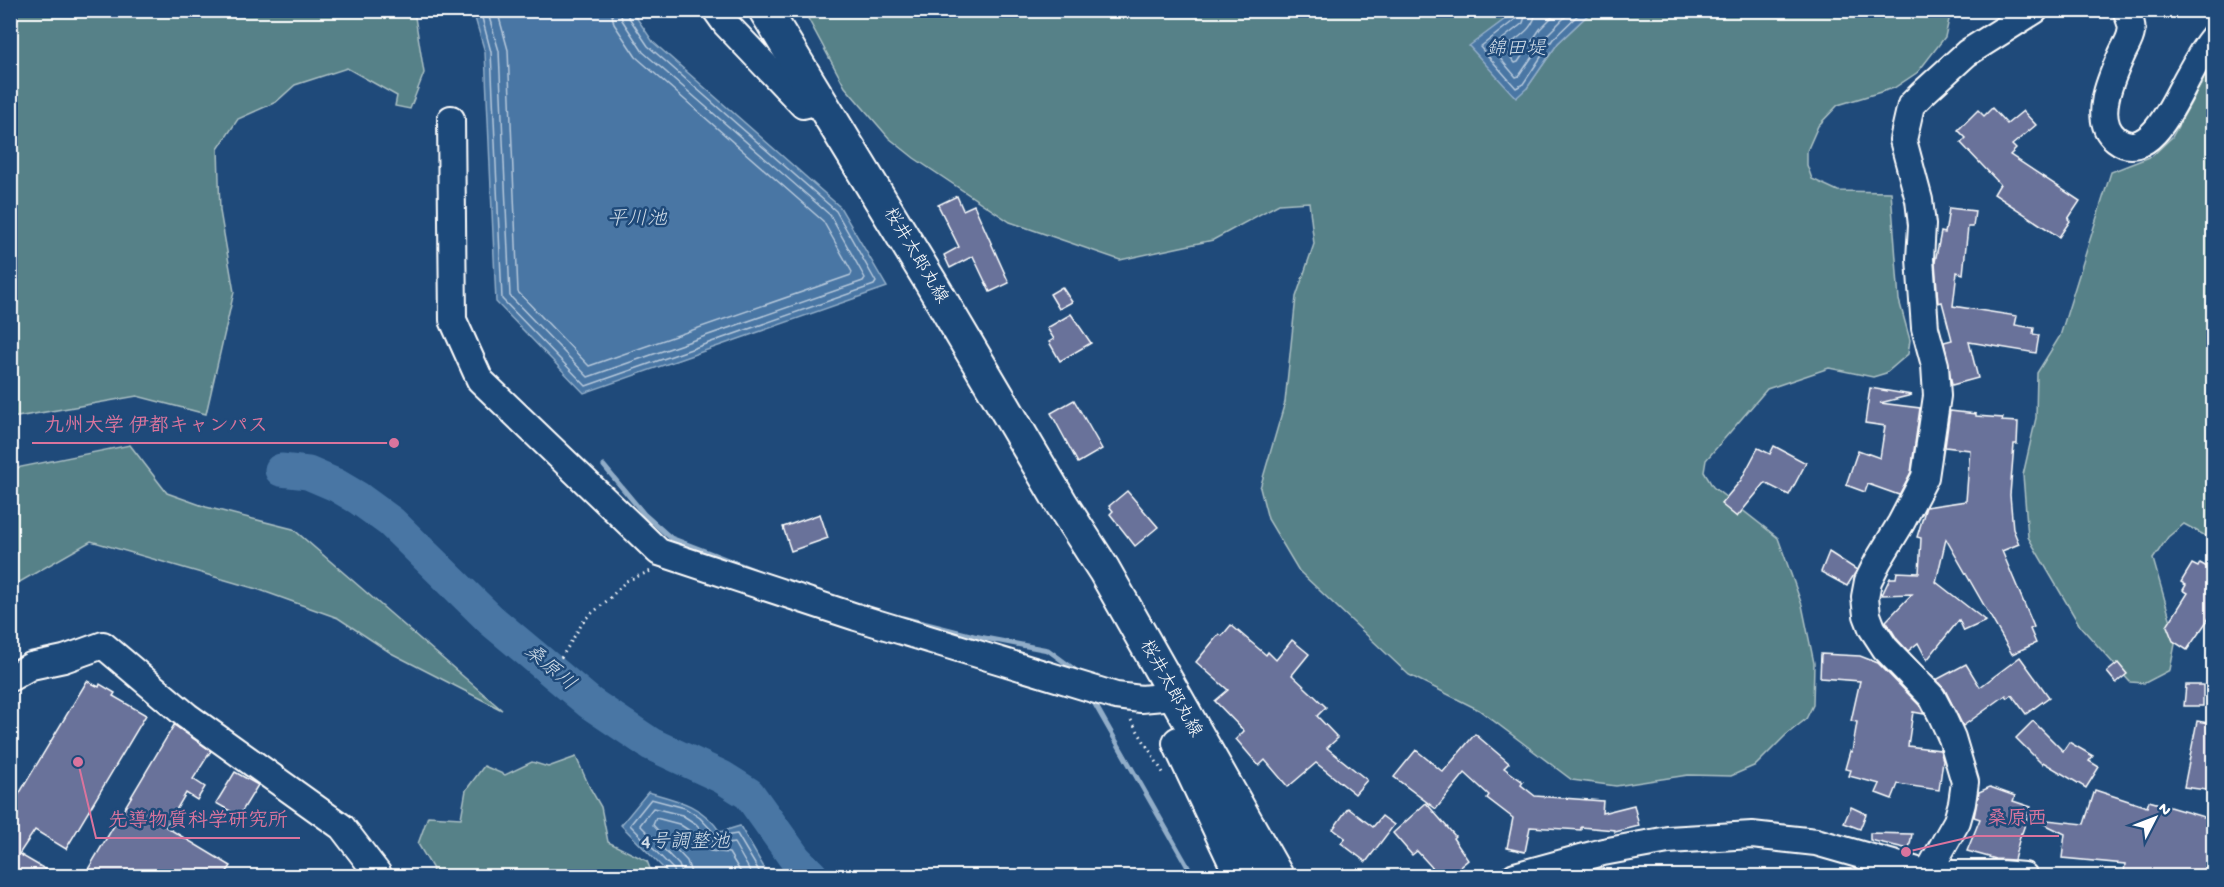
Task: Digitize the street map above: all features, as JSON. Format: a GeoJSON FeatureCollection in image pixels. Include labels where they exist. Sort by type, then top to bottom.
{"type":"FeatureCollection","features":[{"type":"Feature","properties":{"kind":"main road","name":"桜井太郎丸線"},"geometry":{"type":"LineString","coordinates":[[765,10],[930,280],[1061,503],[1104,570],[1166,698],[1235,862],[1244,876]]}},
{"type":"Feature","properties":{"kind":"main road","name":"桜井太郎丸線"},"geometry":{"type":"LineString","coordinates":[[1166,698],[1277,876]]}},
{"type":"Feature","properties":{"kind":"street"},"geometry":{"type":"LineString","coordinates":[[716,10],[726,24],[803,105],[819,101]]}},
{"type":"Feature","properties":{"kind":"street"},"geometry":{"type":"LineString","coordinates":[[1927,875],[1957,821],[1965,782],[1952,738],[1932,697],[1886,648],[1872,628],[1867,615],[1865,597],[1868,581],[1925,477],[1937,396],[1935,365],[1925,328],[1920,259],[1922,225],[1919,200],[1903,140],[1911,105],[1922,94],[1967,53],[2035,10]]}},
{"type":"Feature","properties":{"kind":"street"},"geometry":{"type":"LineString","coordinates":[[2126,10],[2132,32],[2112,78],[2106,98],[2105,118],[2108,129],[2115,139],[2131,145],[2145,141],[2166,118],[2214,36]]}},
{"type":"Feature","properties":{"kind":"street"},"geometry":{"type":"LineString","coordinates":[[451,118],[453,320],[480,380],[659,552],[856,617],[1116,696],[1141,699],[1166,698]]}},
{"type":"Feature","properties":{"kind":"street"},"geometry":{"type":"LineString","coordinates":[[10,678],[31,666],[64,659],[103,645],[187,716],[342,827],[378,874],[376,876]]}},
{"type":"Feature","properties":{"kind":"street"},"geometry":{"type":"LineString","coordinates":[[1515,876],[1602,852],[1668,840],[1752,835],[1816,842],[1927,875],[2024,876]]}},
{"type":"Feature","properties":{"kind":"path"},"geometry":{"type":"LineString","coordinates":[[558,663],[585,619],[627,581],[674,560],[692,563]]}},
{"type":"Feature","properties":{"kind":"green space"},"geometry":{"type":"Polygon","coordinates":[[[11,10],[414,11],[424,73],[410,109],[395,106],[397,96],[347,68],[295,85],[276,102],[238,119],[218,149],[220,211],[234,292],[206,414],[137,396],[11,418],[11,10]]]}},
{"type":"Feature","properties":{"kind":"green space"},"geometry":{"type":"Polygon","coordinates":[[[804,11],[1516,11],[1470,46],[1527,88],[1558,43],[1592,11],[1951,11],[1945,37],[1918,72],[1894,88],[1838,105],[1818,126],[1807,151],[1807,165],[1812,179],[1838,191],[1891,192],[1899,300],[1910,340],[1908,354],[1886,373],[1873,377],[1829,368],[1767,389],[1706,460],[1704,472],[1713,487],[1778,538],[1802,605],[1814,663],[1813,705],[1806,719],[1756,765],[1731,776],[1688,775],[1616,786],[1572,780],[1479,710],[1409,675],[1299,571],[1268,519],[1260,488],[1285,402],[1296,297],[1314,244],[1309,202],[1279,204],[1213,240],[1120,260],[1010,222],[914,158],[889,138],[845,87],[804,11]]]}},
{"type":"Feature","properties":{"kind":"green space"},"geometry":{"type":"Polygon","coordinates":[[[2213,63],[2213,540],[2184,524],[2168,537],[2153,559],[2176,639],[2170,670],[2145,683],[2130,682],[2080,626],[2028,537],[2023,475],[2036,418],[2037,373],[2060,336],[2111,172],[2152,156],[2172,137],[2213,63]]]}},
{"type":"Feature","properties":{"kind":"green space"},"geometry":{"type":"Polygon","coordinates":[[[130,445],[167,493],[206,507],[293,529],[502,710],[391,653],[338,618],[260,590],[91,541],[11,587],[11,469],[130,445]]]}},
{"type":"Feature","properties":{"kind":"green space"},"geometry":{"type":"Polygon","coordinates":[[[576,757],[601,807],[608,842],[647,861],[653,876],[431,876],[433,869],[418,844],[428,816],[461,818],[466,790],[484,766],[505,775],[532,762],[548,767],[576,757]]]}},
{"type":"Feature","properties":{"kind":"water","name":"平川池"},"geometry":{"type":"Polygon","coordinates":[[[473,11],[632,11],[653,42],[840,207],[887,287],[584,393],[496,302],[485,52],[473,11]]]}},
{"type":"Feature","properties":{"kind":"water","name":"錦田堤"},"geometry":{"type":"Polygon","coordinates":[[[1516,11],[1592,11],[1558,43],[1527,88],[1516,98],[1469,46],[1516,11]]]}},
{"type":"Feature","properties":{"kind":"water","name":"4号調整池"},"geometry":{"type":"Polygon","coordinates":[[[648,792],[679,801],[697,810],[705,815],[720,832],[740,826],[769,876],[671,876],[621,825],[648,792]]]}},
{"type":"Feature","properties":{"kind":"building"},"geometry":{"type":"Polygon","coordinates":[[[1992,108],[2007,124],[2023,111],[2036,125],[2012,145],[2016,149],[2010,155],[2080,201],[2059,237],[1994,194],[2000,184],[1961,143],[1966,138],[1958,130],[1978,110],[1984,116],[1992,108]]]}},
{"type":"Feature","properties":{"kind":"building"},"geometry":{"type":"Polygon","coordinates":[[[957,196],[963,210],[974,205],[1009,283],[990,292],[973,256],[950,268],[944,255],[959,247],[938,205],[957,196]]]}},
{"type":"Feature","properties":{"kind":"building"},"geometry":{"type":"Polygon","coordinates":[[[1949,208],[1975,211],[1973,227],[1968,227],[1963,274],[1957,272],[1953,306],[2017,316],[2015,325],[2034,328],[2033,334],[2039,335],[2036,353],[1969,342],[1978,378],[1952,385],[1944,342],[1952,340],[1942,302],[1938,303],[1935,262],[1941,232],[1945,233],[1949,208]]]}},
{"type":"Feature","properties":{"kind":"building"},"geometry":{"type":"Polygon","coordinates":[[[1062,287],[1072,302],[1059,309],[1050,294],[1062,287]]]}},
{"type":"Feature","properties":{"kind":"building"},"geometry":{"type":"Polygon","coordinates":[[[1071,314],[1091,343],[1060,361],[1049,342],[1054,339],[1047,328],[1071,314]]]}},
{"type":"Feature","properties":{"kind":"building"},"geometry":{"type":"Polygon","coordinates":[[[1870,388],[1912,395],[1880,403],[1920,408],[1911,472],[1899,495],[1868,484],[1865,492],[1846,485],[1858,450],[1880,458],[1885,426],[1865,423],[1870,388]]]}},
{"type":"Feature","properties":{"kind":"building"},"geometry":{"type":"Polygon","coordinates":[[[1074,400],[1102,449],[1078,463],[1051,413],[1074,400]]]}},
{"type":"Feature","properties":{"kind":"building"},"geometry":{"type":"Polygon","coordinates":[[[1950,411],[2018,422],[2010,495],[2013,529],[2019,544],[2002,551],[2034,627],[2030,629],[2036,643],[2012,654],[1946,539],[1936,582],[1986,621],[1964,631],[1959,620],[1927,660],[1918,643],[1908,651],[1886,621],[1912,594],[1882,595],[1890,578],[1896,578],[1897,572],[1919,573],[1921,538],[1917,537],[1926,507],[1966,501],[1970,450],[1945,447],[1950,411]]]}},
{"type":"Feature","properties":{"kind":"building"},"geometry":{"type":"Polygon","coordinates":[[[1774,446],[1806,463],[1789,495],[1765,483],[1737,517],[1721,504],[1741,480],[1758,448],[1770,454],[1774,446]]]}},
{"type":"Feature","properties":{"kind":"building"},"geometry":{"type":"Polygon","coordinates":[[[1127,491],[1158,527],[1135,546],[1110,514],[1113,511],[1109,506],[1127,491]]]}},
{"type":"Feature","properties":{"kind":"building"},"geometry":{"type":"Polygon","coordinates":[[[820,514],[828,538],[791,551],[783,527],[820,514]]]}},
{"type":"Feature","properties":{"kind":"building"},"geometry":{"type":"Polygon","coordinates":[[[1829,552],[1857,570],[1847,586],[1821,572],[1829,552]]]}},
{"type":"Feature","properties":{"kind":"building"},"geometry":{"type":"Polygon","coordinates":[[[2200,563],[2214,571],[2214,611],[2187,650],[2173,641],[2167,626],[2188,593],[2183,590],[2186,585],[2181,582],[2192,564],[2198,567],[2200,563]]]}},
{"type":"Feature","properties":{"kind":"building"},"geometry":{"type":"Polygon","coordinates":[[[1231,625],[1266,655],[1268,652],[1276,660],[1292,640],[1309,654],[1292,675],[1326,707],[1317,716],[1338,738],[1327,748],[1367,780],[1355,794],[1316,763],[1288,787],[1265,760],[1259,766],[1236,739],[1244,731],[1215,701],[1228,690],[1196,662],[1219,634],[1222,636],[1231,625]]]}},
{"type":"Feature","properties":{"kind":"building"},"geometry":{"type":"Polygon","coordinates":[[[1821,654],[1860,656],[1878,663],[1920,706],[1924,714],[1913,712],[1908,746],[1940,750],[1943,760],[1939,790],[1898,784],[1892,799],[1876,793],[1880,784],[1849,776],[1851,770],[1845,769],[1850,751],[1852,752],[1857,722],[1851,721],[1860,681],[1820,678],[1821,654]]]}},
{"type":"Feature","properties":{"kind":"building"},"geometry":{"type":"Polygon","coordinates":[[[2020,657],[2049,697],[2026,714],[2012,695],[2008,698],[2006,695],[1963,726],[1945,690],[1936,680],[1966,664],[1980,687],[2020,657]]]}},
{"type":"Feature","properties":{"kind":"building"},"geometry":{"type":"Polygon","coordinates":[[[2118,663],[2127,674],[2116,683],[2107,672],[2118,663]]]}},
{"type":"Feature","properties":{"kind":"building"},"geometry":{"type":"Polygon","coordinates":[[[87,681],[99,687],[100,684],[115,693],[113,696],[146,715],[66,849],[35,830],[19,854],[57,876],[10,876],[10,809],[87,681]]]}},
{"type":"Feature","properties":{"kind":"building"},"geometry":{"type":"Polygon","coordinates":[[[2186,685],[2203,685],[2203,706],[2184,706],[2186,685]]]}},
{"type":"Feature","properties":{"kind":"building"},"geometry":{"type":"Polygon","coordinates":[[[2033,721],[2063,751],[2069,742],[2093,756],[2089,761],[2099,767],[2086,788],[2043,762],[2042,764],[2016,738],[2033,721]]]}},
{"type":"Feature","properties":{"kind":"building"},"geometry":{"type":"Polygon","coordinates":[[[2197,721],[2214,724],[2214,791],[2184,787],[2197,721]]]}},
{"type":"Feature","properties":{"kind":"building"},"geometry":{"type":"Polygon","coordinates":[[[174,725],[211,751],[193,779],[205,787],[197,800],[186,793],[166,827],[231,866],[224,876],[84,876],[174,725]]]}},
{"type":"Feature","properties":{"kind":"building"},"geometry":{"type":"Polygon","coordinates":[[[1475,734],[1509,763],[1504,768],[1523,782],[1521,785],[1535,796],[1603,801],[1602,813],[1634,805],[1639,826],[1615,832],[1615,830],[1581,827],[1581,830],[1530,827],[1525,852],[1507,848],[1513,818],[1487,798],[1489,795],[1465,773],[1436,809],[1394,777],[1416,750],[1443,772],[1475,734]]]}},
{"type":"Feature","properties":{"kind":"building"},"geometry":{"type":"Polygon","coordinates":[[[235,772],[258,785],[239,816],[216,803],[235,772]]]}},
{"type":"Feature","properties":{"kind":"building"},"geometry":{"type":"Polygon","coordinates":[[[1990,787],[2015,796],[2013,801],[2031,807],[2014,860],[1996,859],[1967,851],[1980,819],[1974,817],[1979,792],[1990,787]]]}},
{"type":"Feature","properties":{"kind":"building"},"geometry":{"type":"Polygon","coordinates":[[[2095,790],[2147,807],[2149,801],[2214,820],[2214,876],[2155,876],[2124,873],[2125,864],[2062,858],[2065,834],[2038,819],[2084,824],[2095,790]]]}},
{"type":"Feature","properties":{"kind":"building"},"geometry":{"type":"Polygon","coordinates":[[[1426,803],[1455,836],[1453,838],[1468,860],[1449,876],[1441,869],[1437,873],[1417,851],[1412,855],[1393,833],[1426,803]]]}},
{"type":"Feature","properties":{"kind":"building"},"geometry":{"type":"Polygon","coordinates":[[[1851,807],[1866,814],[1860,829],[1844,823],[1851,807]]]}},
{"type":"Feature","properties":{"kind":"building"},"geometry":{"type":"Polygon","coordinates":[[[1348,808],[1373,827],[1382,816],[1394,825],[1366,862],[1341,843],[1345,838],[1333,829],[1348,808]]]}},
{"type":"Feature","properties":{"kind":"building"},"geometry":{"type":"Polygon","coordinates":[[[1870,833],[1912,834],[1909,849],[1870,840],[1870,833]]]}},
{"type":"Feature","properties":{"kind":"waterway"},"geometry":{"type":"LineString","coordinates":[[604,466],[644,514],[671,538],[754,570]]}},
{"type":"Feature","properties":{"kind":"waterway","name":"桑原川"},"geometry":{"type":"LineString","coordinates":[[281,470],[308,473],[358,498],[391,522],[491,620],[590,703],[651,744],[722,777],[749,794],[796,860],[812,876]]}},
{"type":"Feature","properties":{"kind":"waterway"},"geometry":{"type":"LineString","coordinates":[[903,618],[974,636],[1048,650],[1075,670],[1078,676]]}},
{"type":"Feature","properties":{"kind":"waterway"},"geometry":{"type":"LineString","coordinates":[[1092,699],[1193,876]]}},
{"type":"Feature","properties":{"kind":"place","name":"九州大学 伊都キャンパス"},"geometry":{"type":"Point","coordinates":[394,443]}},
{"type":"Feature","properties":{"kind":"place","name":"先導物質科学研究所"},"geometry":{"type":"Point","coordinates":[78,762]}},
{"type":"Feature","properties":{"kind":"place","name":"桑原西"},"geometry":{"type":"Point","coordinates":[1906,852]}}]}
